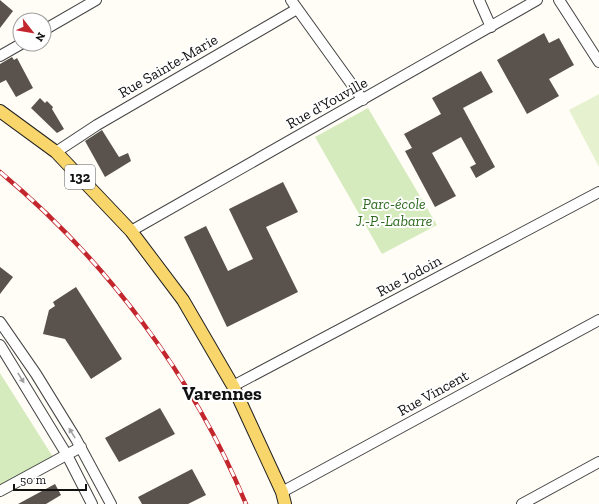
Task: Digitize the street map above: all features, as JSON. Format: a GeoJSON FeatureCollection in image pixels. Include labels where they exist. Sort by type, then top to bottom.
{"type":"FeatureCollection","features":[{"type":"Feature","properties":{"kind":"main road","name":"132"},"geometry":{"type":"LineString","coordinates":[[0,111],[56,152],[132,231],[183,300],[234,386],[284,498]]}},
{"type":"Feature","properties":{"kind":"street"},"geometry":{"type":"LineString","coordinates":[[52,25],[96,0]]}},
{"type":"Feature","properties":{"kind":"street"},"geometry":{"type":"LineString","coordinates":[[479,0],[491,27]]}},
{"type":"Feature","properties":{"kind":"street","name":"Rue d'Youville"},"geometry":{"type":"LineString","coordinates":[[132,231],[537,0]]}},
{"type":"Feature","properties":{"kind":"street"},"geometry":{"type":"LineString","coordinates":[[559,0],[599,62]]}},
{"type":"Feature","properties":{"kind":"street"},"geometry":{"type":"LineString","coordinates":[[294,4],[363,100]]}},
{"type":"Feature","properties":{"kind":"street","name":"Rue Sainte-Marie"},"geometry":{"type":"LineString","coordinates":[[56,152],[96,124],[294,4]]}},
{"type":"Feature","properties":{"kind":"street"},"geometry":{"type":"LineString","coordinates":[[0,56],[12,49]]}},
{"type":"Feature","properties":{"kind":"street","name":"Rue Jodoin"},"geometry":{"type":"LineString","coordinates":[[234,386],[599,192]]}},
{"type":"Feature","properties":{"kind":"street","name":"Rue Vincent"},"geometry":{"type":"LineString","coordinates":[[284,498],[599,320]]}},
{"type":"Feature","properties":{"kind":"street"},"geometry":{"type":"LineString","coordinates":[[0,322],[3,333],[81,447],[111,504]]}},
{"type":"Feature","properties":{"kind":"street"},"geometry":{"type":"LineString","coordinates":[[0,345],[67,455],[92,504]]}},
{"type":"Feature","properties":{"kind":"street"},"geometry":{"type":"LineString","coordinates":[[0,491],[81,447]]}},
{"type":"Feature","properties":{"kind":"street"},"geometry":{"type":"LineString","coordinates":[[522,504],[599,462]]}},
{"type":"Feature","properties":{"kind":"green space"},"geometry":{"type":"Polygon","coordinates":[[[599,94],[599,167],[569,110],[599,94]]]}},
{"type":"Feature","properties":{"kind":"green space","name":"Parc-école J.-P.-Labarre"},"geometry":{"type":"Polygon","coordinates":[[[368,108],[437,225],[382,254],[315,137],[368,108]]]}},
{"type":"Feature","properties":{"kind":"green space"},"geometry":{"type":"Polygon","coordinates":[[[0,373],[53,457],[0,485],[0,373]]]}},
{"type":"Feature","properties":{"kind":"building"},"geometry":{"type":"Polygon","coordinates":[[[0,0],[13,11],[0,28],[0,0]]]}},
{"type":"Feature","properties":{"kind":"building"},"geometry":{"type":"Polygon","coordinates":[[[544,33],[549,43],[559,38],[574,65],[549,79],[559,96],[527,114],[497,60],[544,33]]]}},
{"type":"Feature","properties":{"kind":"building"},"geometry":{"type":"Polygon","coordinates":[[[12,57],[14,60],[17,58],[33,88],[16,97],[6,80],[0,83],[0,64],[12,57]]]}},
{"type":"Feature","properties":{"kind":"building"},"geometry":{"type":"Polygon","coordinates":[[[481,71],[493,92],[463,108],[495,167],[476,178],[470,167],[476,164],[461,137],[432,153],[456,196],[435,207],[405,151],[412,148],[404,134],[441,114],[432,98],[481,71]]]}},
{"type":"Feature","properties":{"kind":"building"},"geometry":{"type":"Polygon","coordinates":[[[40,98],[45,103],[47,101],[53,107],[52,109],[64,129],[57,133],[31,108],[40,98]]]}},
{"type":"Feature","properties":{"kind":"building"},"geometry":{"type":"Polygon","coordinates":[[[102,130],[119,157],[128,153],[131,161],[105,177],[85,141],[102,130]]]}},
{"type":"Feature","properties":{"kind":"building"},"geometry":{"type":"Polygon","coordinates":[[[283,182],[298,212],[266,227],[298,292],[227,327],[184,237],[206,226],[228,271],[253,259],[229,209],[283,182]]]}},
{"type":"Feature","properties":{"kind":"building"},"geometry":{"type":"Polygon","coordinates":[[[0,267],[13,277],[0,294],[0,267]]]}},
{"type":"Feature","properties":{"kind":"building"},"geometry":{"type":"Polygon","coordinates":[[[76,287],[122,359],[91,379],[65,339],[43,334],[49,310],[55,306],[53,302],[76,287]]]}},
{"type":"Feature","properties":{"kind":"building"},"geometry":{"type":"Polygon","coordinates":[[[160,408],[175,434],[119,462],[105,438],[160,408]]]}},
{"type":"Feature","properties":{"kind":"building"},"geometry":{"type":"Polygon","coordinates":[[[192,469],[206,495],[188,504],[142,504],[138,497],[192,469]]]}},
{"type":"Feature","properties":{"kind":"building"},"geometry":{"type":"Polygon","coordinates":[[[55,484],[61,495],[46,504],[18,504],[55,484]]]}},
{"type":"Feature","properties":{"kind":"railway"},"geometry":{"type":"LineString","coordinates":[[0,172],[39,206],[76,243],[143,323],[173,366],[200,410],[225,457],[246,504]]}},
{"type":"Feature","properties":{"kind":"district","name":"Varennes"},"geometry":{"type":"Point","coordinates":[222,393]}}]}
